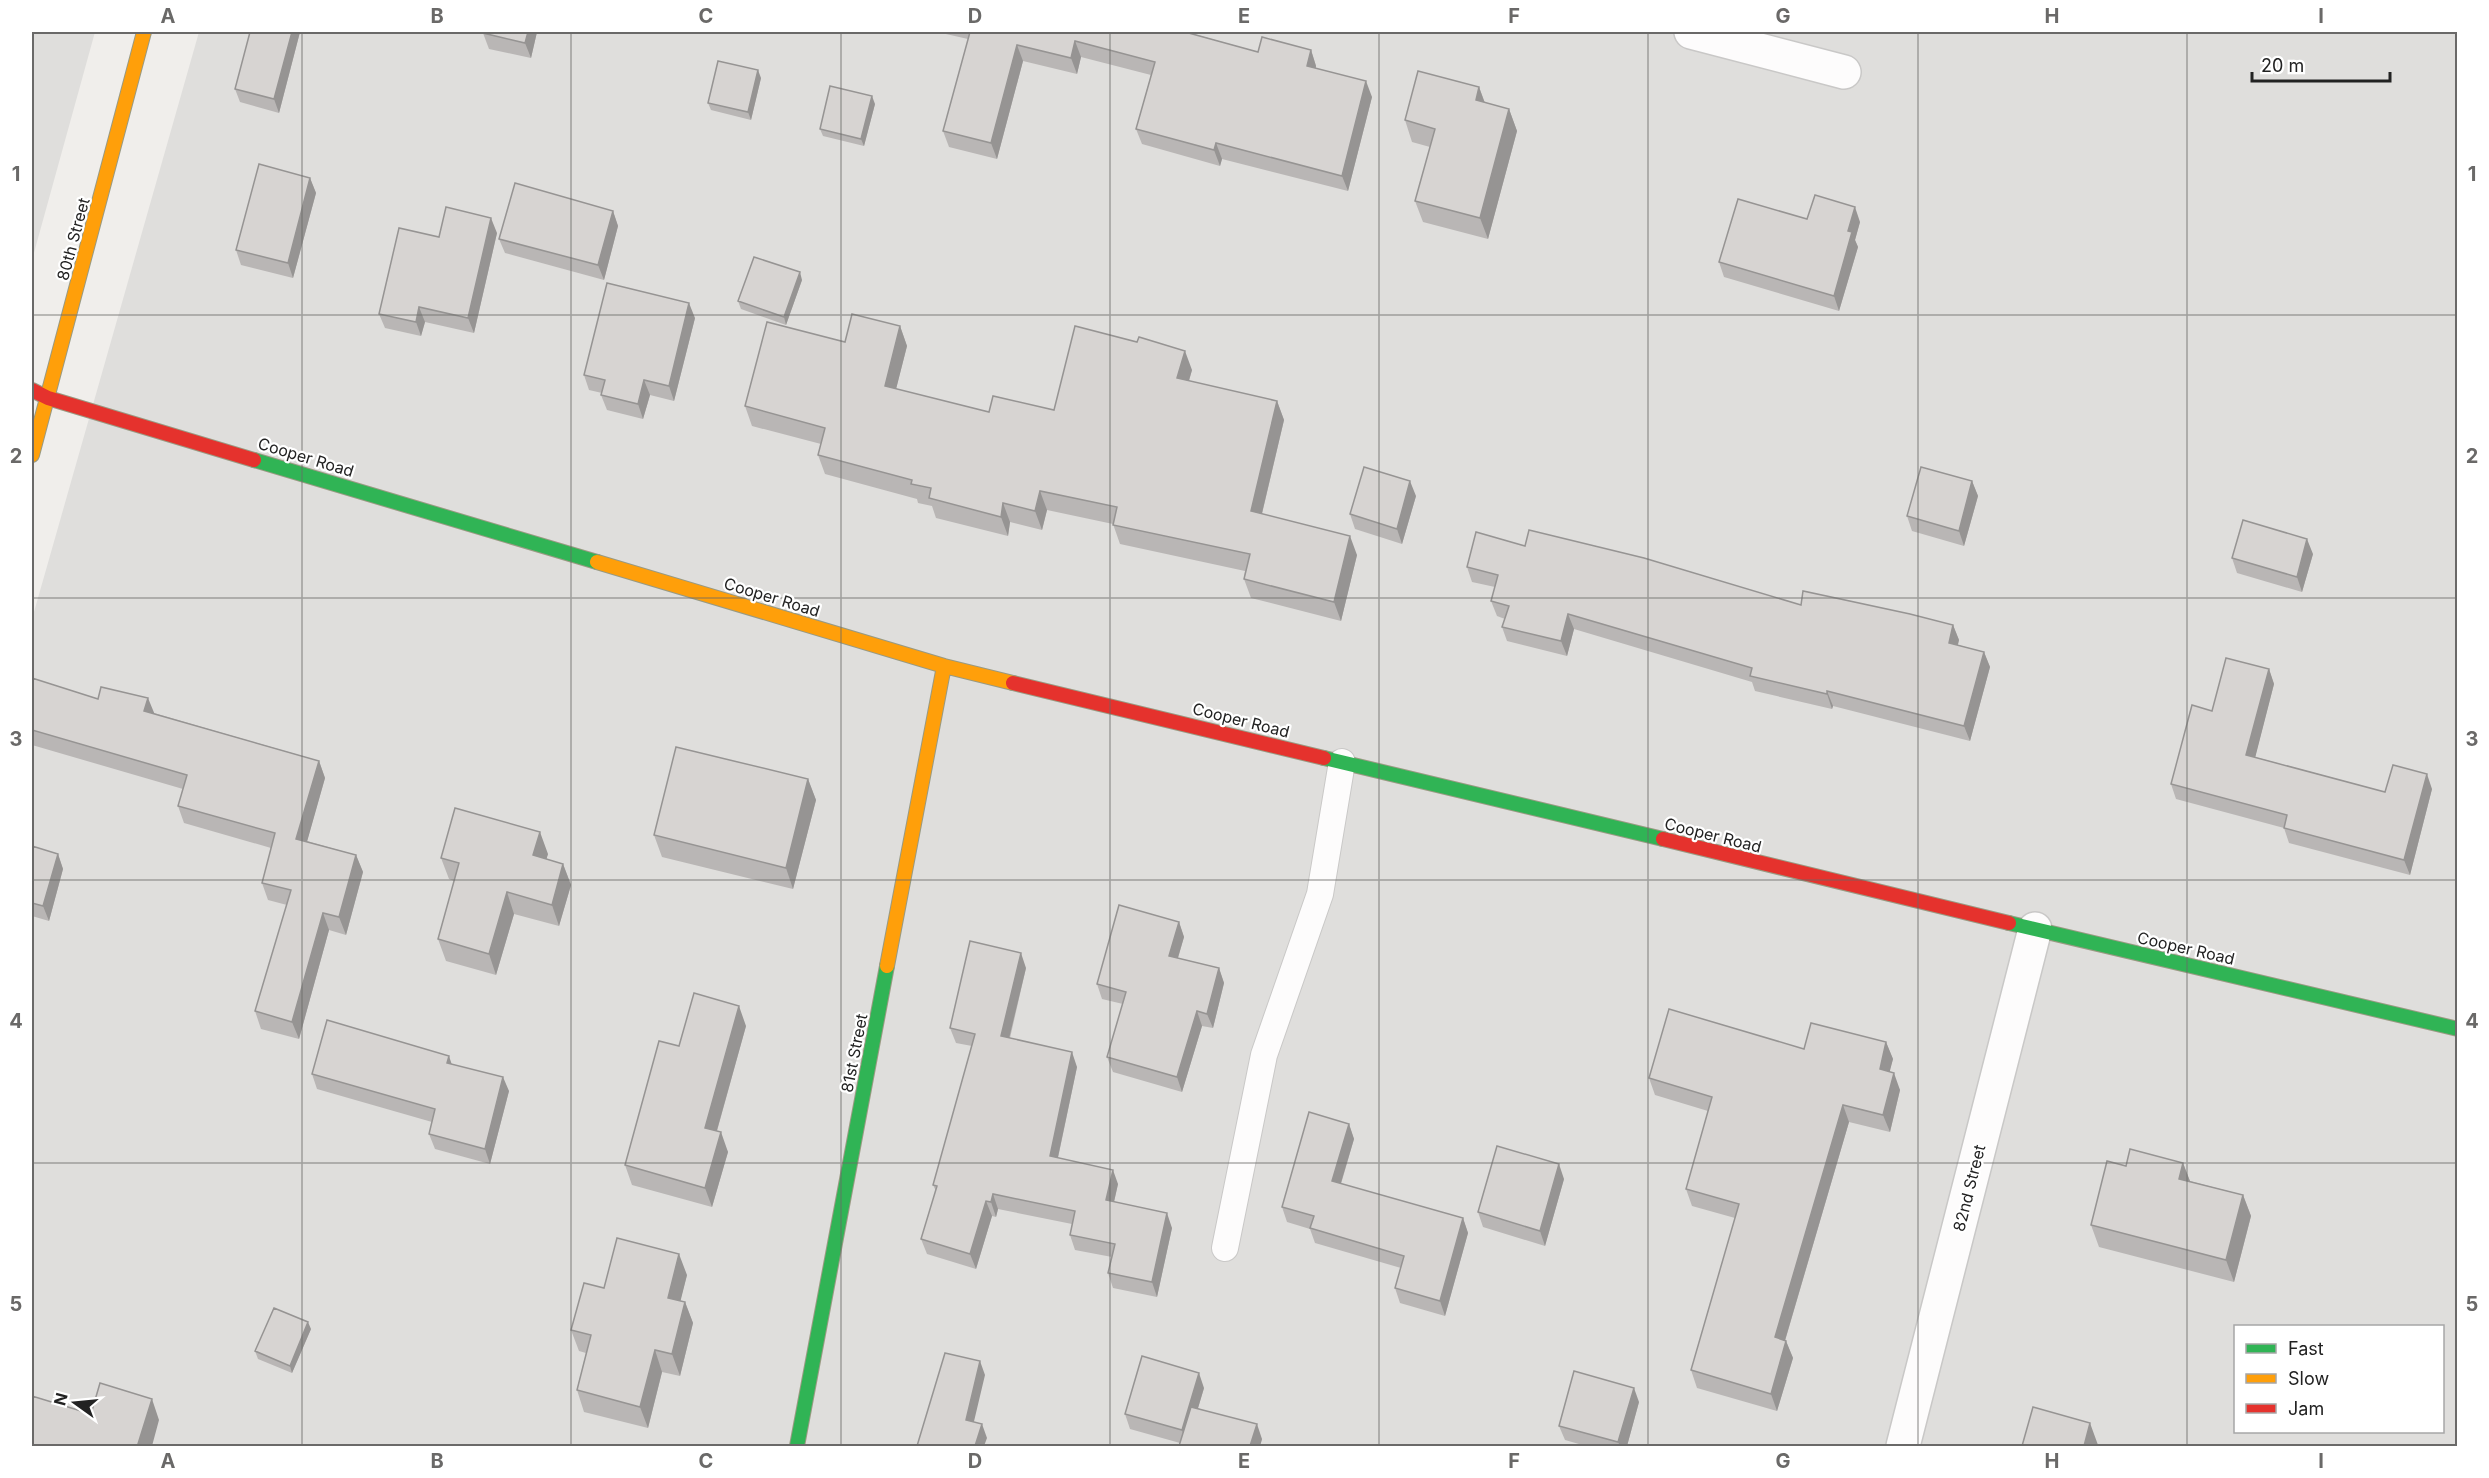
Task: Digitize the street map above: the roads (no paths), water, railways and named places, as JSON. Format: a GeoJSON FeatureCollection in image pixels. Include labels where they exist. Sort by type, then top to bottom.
{"type":"FeatureCollection","features":[{"type":"Feature","properties":{"kind":"street","name":"80th Street"},"geometry":{"type":"LineString","coordinates":[[32,455],[144,32]]}},
{"type":"Feature","properties":{"kind":"street"},"geometry":{"type":"LineString","coordinates":[[1691,32],[1844,72]]}},
{"type":"Feature","properties":{"kind":"street","name":"Cooper Road"},"geometry":{"type":"LineString","coordinates":[[32,390],[48,398],[944,666],[2457,1029]]}},
{"type":"Feature","properties":{"kind":"street","name":"81st Street"},"geometry":{"type":"LineString","coordinates":[[797,1446],[944,666]]}},
{"type":"Feature","properties":{"kind":"street","name":"82nd Street"},"geometry":{"type":"LineString","coordinates":[[1903,1446],[2035,929]]}},
{"type":"Feature","properties":{"kind":"lane"},"geometry":{"type":"LineString","coordinates":[[1225,1248],[1264,1054],[1320,894],[1342,762]]}}]}
